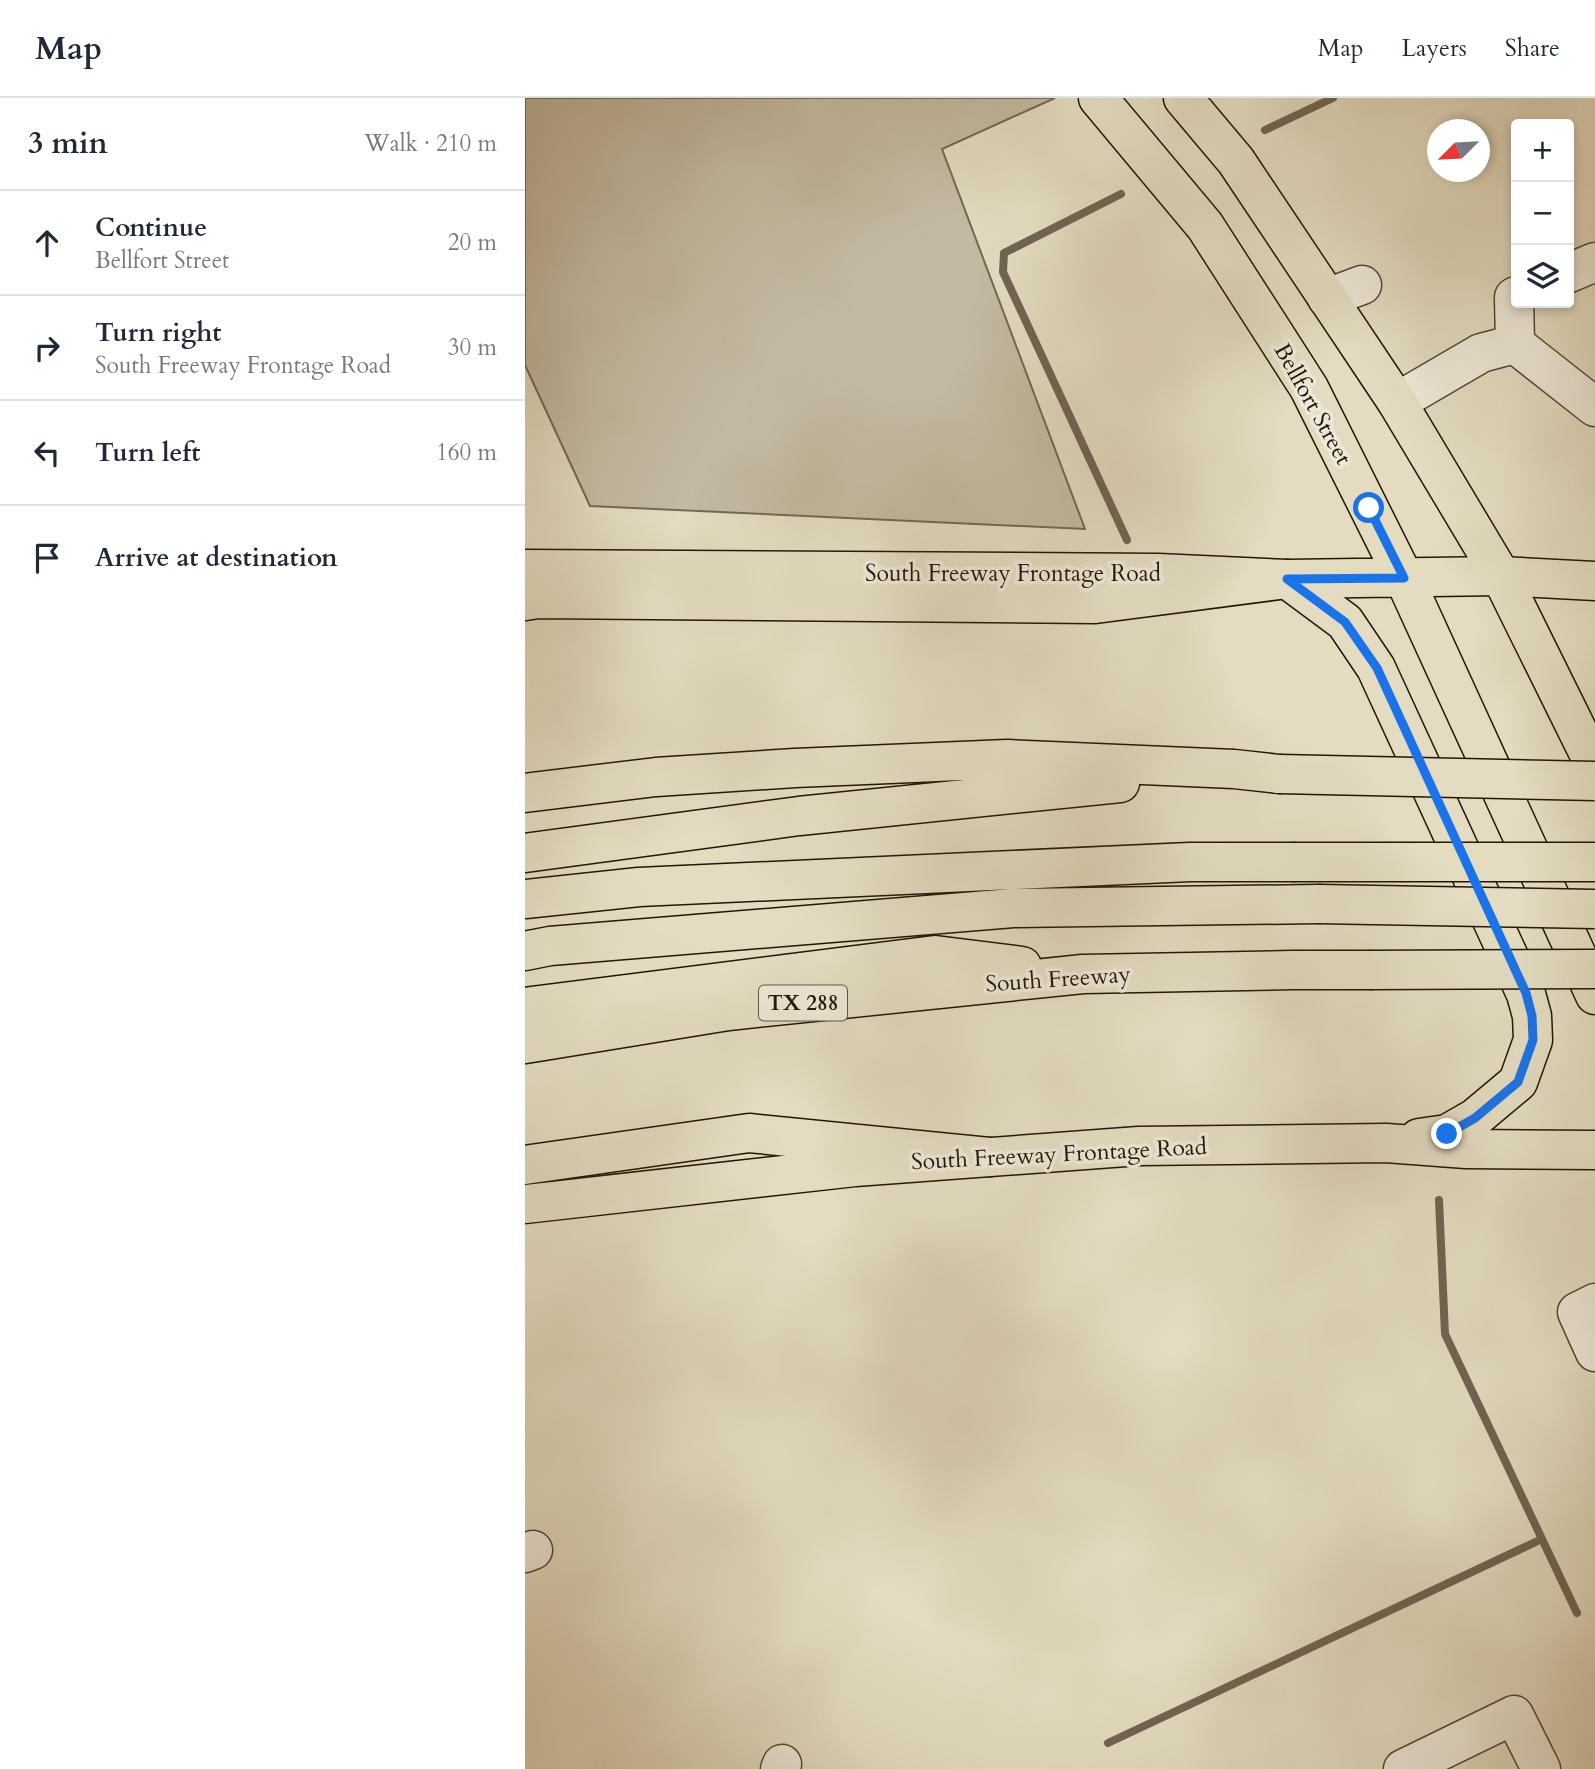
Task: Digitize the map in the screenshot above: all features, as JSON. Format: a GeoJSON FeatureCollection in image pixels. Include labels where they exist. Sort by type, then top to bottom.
{"type":"FeatureCollection","features":[{"type":"Feature","properties":{"kind":"main road","name":"Bellfort Street"},"geometry":{"type":"LineString","coordinates":[[1098,98],[1205,226],[1303,379],[1404,578],[1595,995]]}},
{"type":"Feature","properties":{"kind":"main road"},"geometry":{"type":"LineString","coordinates":[[1183,98],[1344,292],[1397,402],[1501,576],[1595,766]]}},
{"type":"Feature","properties":{"kind":"main road","name":"South Freeway Frontage Road"},"geometry":{"type":"LineString","coordinates":[[525,569],[1158,573],[1287,579],[1501,576],[1595,581]]}},
{"type":"Feature","properties":{"kind":"main road"},"geometry":{"type":"LineString","coordinates":[[525,601],[1095,604],[1287,579],[1345,622],[1377,668],[1526,993],[1532,1016],[1533,1040],[1518,1082],[1499,1099],[1475,1118],[1447,1134],[1386,1143]]}},
{"type":"Feature","properties":{"kind":"main road"},"geometry":{"type":"LineString","coordinates":[[525,793],[656,777],[1007,759],[1234,769],[1279,774],[1595,781]]}},
{"type":"Feature","properties":{"kind":"main road"},"geometry":{"type":"LineString","coordinates":[[525,853],[799,816],[1119,784],[1234,769]]}},
{"type":"Feature","properties":{"kind":"main road"},"geometry":{"type":"LineString","coordinates":[[525,899],[639,887],[1190,862],[1595,862]]}},
{"type":"Feature","properties":{"kind":"main road"},"geometry":{"type":"LineString","coordinates":[[525,951],[563,945],[1013,908],[1318,904],[1595,909]]}},
{"type":"Feature","properties":{"kind":"main road"},"geometry":{"type":"LineString","coordinates":[[525,1007],[935,954],[1083,974]]}},
{"type":"Feature","properties":{"kind":"main road","name":"South Freeway"},"geometry":{"type":"LineString","coordinates":[[525,1044],[728,1011],[1083,974],[1595,969]]}},
{"type":"Feature","properties":{"kind":"main road"},"geometry":{"type":"LineString","coordinates":[[525,1166],[750,1133],[989,1157]]}},
{"type":"Feature","properties":{"kind":"main road","name":"South Freeway Frontage Road"},"geometry":{"type":"LineString","coordinates":[[525,1204],[855,1167],[1139,1146],[1386,1143],[1466,1149],[1595,1150]]}},
{"type":"Feature","properties":{"kind":"lane"},"geometry":{"type":"LineString","coordinates":[[1574,271],[1595,262]]}},
{"type":"Feature","properties":{"kind":"lane"},"geometry":{"type":"LineString","coordinates":[[1514,308],[1515,344]]}},
{"type":"Feature","properties":{"kind":"lane"},"geometry":{"type":"LineString","coordinates":[[1397,402],[1481,353],[1515,344]]}},
{"type":"Feature","properties":{"kind":"lane"},"geometry":{"type":"LineString","coordinates":[[1515,344],[1595,407]]}},
{"type":"Feature","properties":{"kind":"lane"},"geometry":{"type":"LineString","coordinates":[[1595,1303],[1577,1312],[1595,1352]]}},
{"type":"Feature","properties":{"kind":"lane"},"geometry":{"type":"LineString","coordinates":[[1403,1769],[1514,1715],[1541,1769]]}},
{"type":"Feature","properties":{"kind":"shaded area"},"geometry":{"type":"Polygon","coordinates":[[[525,98],[1055,98],[942,149],[1085,529],[590,506],[525,365],[525,98]]]}},
{"type":"Feature","properties":{"kind":"waterway"},"geometry":{"type":"LineString","coordinates":[[1265,130],[1333,98]]}},
{"type":"Feature","properties":{"kind":"waterway"},"geometry":{"type":"LineString","coordinates":[[1121,194],[1004,253],[1003,272],[1127,540]]}},
{"type":"Feature","properties":{"kind":"waterway"},"geometry":{"type":"LineString","coordinates":[[1439,1200],[1445,1334],[1577,1613]]}},
{"type":"Feature","properties":{"kind":"waterway"},"geometry":{"type":"LineString","coordinates":[[1108,1743],[1542,1539]]}},
{"type":"Feature","properties":{"kind":"route"},"geometry":{"type":"LineString","coordinates":[[1369,508],[1404,578],[1287,579],[1345,622],[1377,668],[1526,993],[1532,1016],[1533,1040],[1518,1082],[1475,1118],[1447,1134]]}}]}
